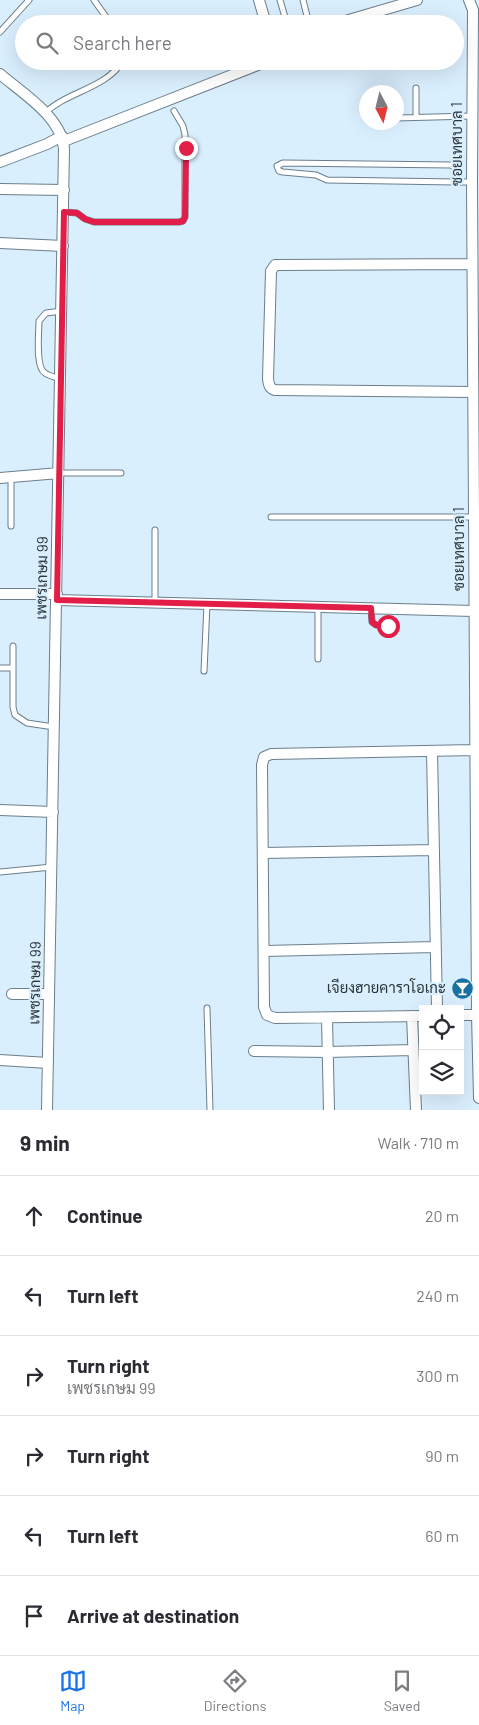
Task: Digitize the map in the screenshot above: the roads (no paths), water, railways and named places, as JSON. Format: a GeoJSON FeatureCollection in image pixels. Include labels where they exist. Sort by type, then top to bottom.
{"type":"FeatureCollection","features":[{"type":"Feature","properties":{"kind":"street"},"geometry":{"type":"LineString","coordinates":[[259,0],[263,15]]}},
{"type":"Feature","properties":{"kind":"street"},"geometry":{"type":"LineString","coordinates":[[366,15],[417,0]]}},
{"type":"Feature","properties":{"kind":"street","name":"ซอยเทศบาล 1"},"geometry":{"type":"LineString","coordinates":[[470,0],[473,10],[472,116],[476,150],[472,182],[476,264],[476,358],[473,392],[476,443],[474,517],[476,585],[474,610],[477,697],[475,750],[479,1098]]}},
{"type":"Feature","properties":{"kind":"street"},"geometry":{"type":"LineString","coordinates":[[0,162],[244,70]]}},
{"type":"Feature","properties":{"kind":"street"},"geometry":{"type":"LineString","coordinates":[[0,74],[55,122],[63,139]]}},
{"type":"Feature","properties":{"kind":"street","name":"เพชรเกษม 99"},"geometry":{"type":"LineString","coordinates":[[47,1110],[64,212],[63,139]]}},
{"type":"Feature","properties":{"kind":"street"},"geometry":{"type":"LineString","coordinates":[[0,189],[64,190]]}},
{"type":"Feature","properties":{"kind":"street"},"geometry":{"type":"LineString","coordinates":[[0,243],[63,246]]}},
{"type":"Feature","properties":{"kind":"street"},"geometry":{"type":"LineString","coordinates":[[473,392],[276,390],[271,389],[268,379],[271,270],[275,265],[476,264]]}},
{"type":"Feature","properties":{"kind":"street"},"geometry":{"type":"LineString","coordinates":[[5,478],[59,473]]}},
{"type":"Feature","properties":{"kind":"street"},"geometry":{"type":"LineString","coordinates":[[0,594],[207,604],[474,610]]}},
{"type":"Feature","properties":{"kind":"street"},"geometry":{"type":"LineString","coordinates":[[416,1110],[413,1050],[418,1016],[275,1018],[267,1015],[264,1007],[262,765],[264,758],[271,754],[475,750]]}},
{"type":"Feature","properties":{"kind":"street"},"geometry":{"type":"LineString","coordinates":[[432,751],[436,1005]]}},
{"type":"Feature","properties":{"kind":"street"},"geometry":{"type":"LineString","coordinates":[[0,810],[53,812]]}},
{"type":"Feature","properties":{"kind":"street"},"geometry":{"type":"LineString","coordinates":[[263,853],[434,850]]}},
{"type":"Feature","properties":{"kind":"street"},"geometry":{"type":"LineString","coordinates":[[264,951],[435,947]]}},
{"type":"Feature","properties":{"kind":"street"},"geometry":{"type":"LineString","coordinates":[[12,994],[49,994]]}},
{"type":"Feature","properties":{"kind":"street"},"geometry":{"type":"LineString","coordinates":[[464,1015],[477,1015]]}},
{"type":"Feature","properties":{"kind":"street"},"geometry":{"type":"LineString","coordinates":[[327,1018],[329,1110]]}},
{"type":"Feature","properties":{"kind":"street"},"geometry":{"type":"LineString","coordinates":[[254,1051],[413,1050]]}},
{"type":"Feature","properties":{"kind":"street"},"geometry":{"type":"LineString","coordinates":[[0,1060],[48,1063]]}},
{"type":"Feature","properties":{"kind":"lane"},"geometry":{"type":"LineString","coordinates":[[15,15],[29,0]]}},
{"type":"Feature","properties":{"kind":"lane"},"geometry":{"type":"LineString","coordinates":[[94,0],[105,15]]}},
{"type":"Feature","properties":{"kind":"lane"},"geometry":{"type":"LineString","coordinates":[[280,0],[284,15]]}},
{"type":"Feature","properties":{"kind":"lane"},"geometry":{"type":"LineString","coordinates":[[303,0],[306,15]]}},
{"type":"Feature","properties":{"kind":"lane"},"geometry":{"type":"LineString","coordinates":[[0,32],[15,15]]}},
{"type":"Feature","properties":{"kind":"lane"},"geometry":{"type":"LineString","coordinates":[[45,113],[60,101],[104,79],[116,70]]}},
{"type":"Feature","properties":{"kind":"lane"},"geometry":{"type":"LineString","coordinates":[[416,88],[416,117]]}},
{"type":"Feature","properties":{"kind":"lane"},"geometry":{"type":"LineString","coordinates":[[64,212],[77,213],[85,219],[94,222],[183,221],[185,217],[185,135],[183,126],[174,111]]}},
{"type":"Feature","properties":{"kind":"lane"},"geometry":{"type":"LineString","coordinates":[[404,118],[472,116]]}},
{"type":"Feature","properties":{"kind":"lane"},"geometry":{"type":"LineString","coordinates":[[456,182],[455,168],[451,165],[283,162],[277,166],[279,171],[316,175],[327,180],[456,182],[472,182]]}},
{"type":"Feature","properties":{"kind":"lane"},"geometry":{"type":"LineString","coordinates":[[61,379],[45,374],[42,370],[39,361],[39,321],[46,313],[62,311]]}},
{"type":"Feature","properties":{"kind":"lane"},"geometry":{"type":"LineString","coordinates":[[59,473],[121,473]]}},
{"type":"Feature","properties":{"kind":"lane"},"geometry":{"type":"LineString","coordinates":[[5,478],[11,526]]}},
{"type":"Feature","properties":{"kind":"lane"},"geometry":{"type":"LineString","coordinates":[[271,517],[474,517]]}},
{"type":"Feature","properties":{"kind":"lane"},"geometry":{"type":"LineString","coordinates":[[155,530],[155,602]]}},
{"type":"Feature","properties":{"kind":"lane"},"geometry":{"type":"LineString","coordinates":[[204,671],[207,604]]}},
{"type":"Feature","properties":{"kind":"lane"},"geometry":{"type":"LineString","coordinates":[[318,607],[318,659]]}},
{"type":"Feature","properties":{"kind":"lane"},"geometry":{"type":"LineString","coordinates":[[371,608],[372,622],[376,625],[388,626]]}},
{"type":"Feature","properties":{"kind":"lane"},"geometry":{"type":"LineString","coordinates":[[13,646],[13,707],[15,715],[27,723],[55,727]]}},
{"type":"Feature","properties":{"kind":"lane"},"geometry":{"type":"LineString","coordinates":[[0,668],[13,668]]}},
{"type":"Feature","properties":{"kind":"lane"},"geometry":{"type":"LineString","coordinates":[[0,872],[52,866]]}},
{"type":"Feature","properties":{"kind":"lane"},"geometry":{"type":"LineString","coordinates":[[207,1008],[210,1110]]}},
{"type":"Feature","properties":{"kind":"place","name":"เจียงฮายคาราโอเกะ"},"geometry":{"type":"Point","coordinates":[462,988]}}]}
